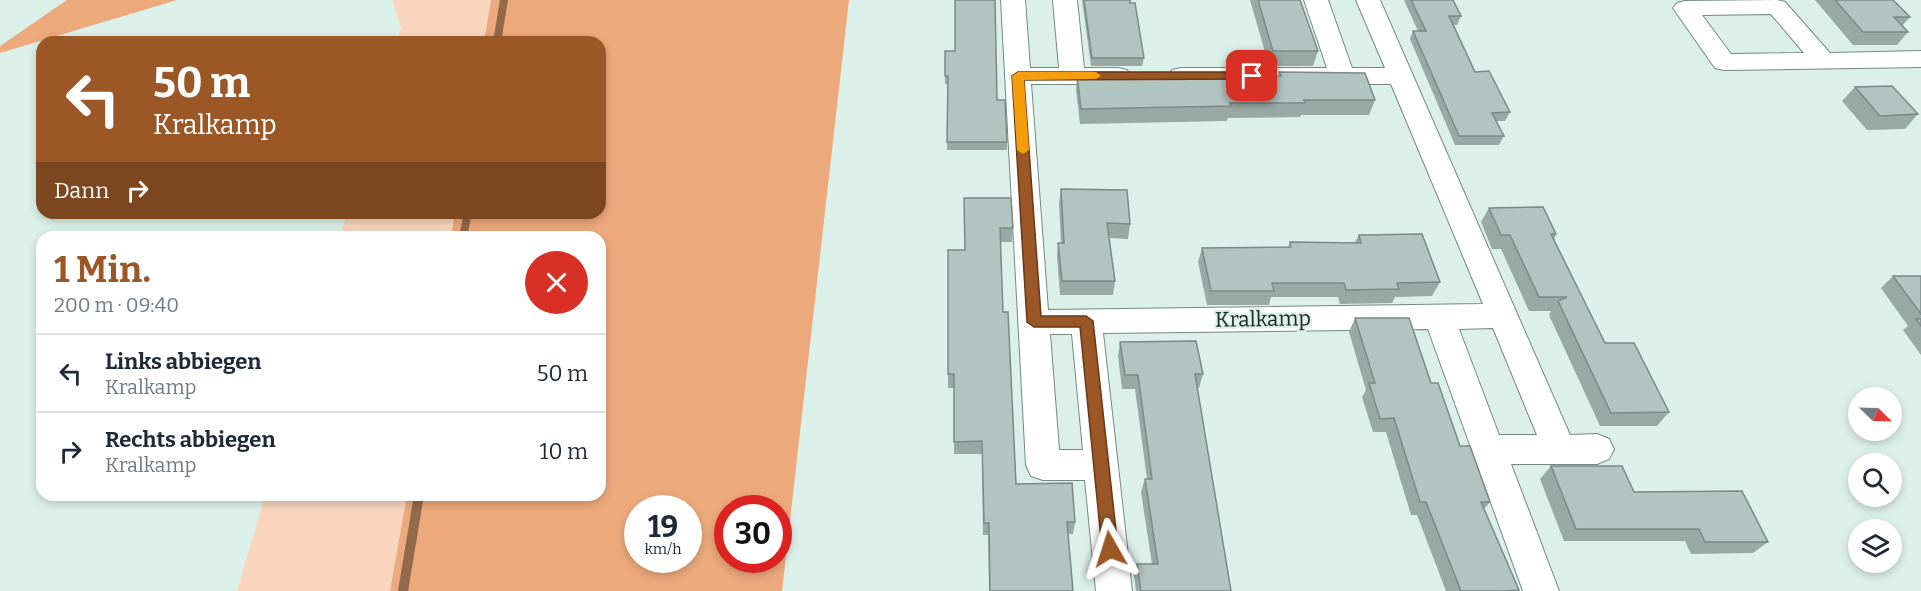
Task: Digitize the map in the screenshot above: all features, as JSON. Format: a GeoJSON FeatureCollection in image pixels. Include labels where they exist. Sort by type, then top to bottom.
{"type":"FeatureCollection","features":[{"type":"Feature","properties":{"kind":"street"},"geometry":{"type":"LineString","coordinates":[[1013,0],[1043,465],[1101,465]]}},
{"type":"Feature","properties":{"kind":"street"},"geometry":{"type":"LineString","coordinates":[[1065,0],[1072,76]]}},
{"type":"Feature","properties":{"kind":"street"},"geometry":{"type":"LineString","coordinates":[[1316,0],[1342,76]]}},
{"type":"Feature","properties":{"kind":"street"},"geometry":{"type":"LineString","coordinates":[[1368,0],[1560,450]]}},
{"type":"Feature","properties":{"kind":"street"},"geometry":{"type":"LineString","coordinates":[[1825,62],[1777,7],[1685,8],[1724,62],[1825,62],[1921,59]]}},
{"type":"Feature","properties":{"kind":"street"},"geometry":{"type":"LineString","coordinates":[[1018,76],[1401,76]]}},
{"type":"Feature","properties":{"kind":"street","name":"Kralkamp"},"geometry":{"type":"LineString","coordinates":[[1034,322],[1502,316]]}},
{"type":"Feature","properties":{"kind":"street"},"geometry":{"type":"LineString","coordinates":[[1439,317],[1541,591]]}},
{"type":"Feature","properties":{"kind":"street"},"geometry":{"type":"LineString","coordinates":[[1086,321],[1114,591]]}},
{"type":"Feature","properties":{"kind":"street"},"geometry":{"type":"LineString","coordinates":[[1489,449],[1597,450]]}},
{"type":"Feature","properties":{"kind":"shaded area"},"geometry":{"type":"Polygon","coordinates":[[[67,0],[177,0],[57,36],[36,36],[36,42],[0,53],[0,46],[67,0]]]}},
{"type":"Feature","properties":{"kind":"shaded area"},"geometry":{"type":"Polygon","coordinates":[[[392,0],[491,0],[485,36],[399,36],[401,27],[392,0]]]}},
{"type":"Feature","properties":{"kind":"shaded area"},"geometry":{"type":"Polygon","coordinates":[[[491,0],[849,0],[792,503],[792,495],[714,495],[714,573],[784,573],[782,591],[390,591],[406,501],[606,501],[606,231],[452,231],[454,219],[606,219],[606,36],[485,36],[491,0]]]}},
{"type":"Feature","properties":{"kind":"shaded area"},"geometry":{"type":"Polygon","coordinates":[[[345,219],[454,219],[452,231],[342,231],[345,219]]]}},
{"type":"Feature","properties":{"kind":"shaded area"},"geometry":{"type":"Polygon","coordinates":[[[263,501],[406,501],[390,591],[237,591],[263,501]]]}},
{"type":"Feature","properties":{"kind":"building"},"geometry":{"type":"Polygon","coordinates":[[[955,0],[995,0],[997,100],[1005,100],[1007,142],[947,142],[948,76],[945,76],[945,51],[955,51],[955,0]]]}},
{"type":"Feature","properties":{"kind":"building"},"geometry":{"type":"Polygon","coordinates":[[[1084,0],[1130,0],[1130,3],[1135,3],[1144,58],[1092,58],[1084,0]]]}},
{"type":"Feature","properties":{"kind":"building"},"geometry":{"type":"Polygon","coordinates":[[[1258,0],[1300,0],[1318,51],[1273,51],[1258,0]]]}},
{"type":"Feature","properties":{"kind":"building"},"geometry":{"type":"Polygon","coordinates":[[[1411,0],[1453,0],[1461,16],[1449,16],[1475,72],[1489,71],[1510,112],[1492,113],[1504,136],[1459,136],[1413,31],[1426,31],[1411,0]]]}},
{"type":"Feature","properties":{"kind":"building"},"geometry":{"type":"Polygon","coordinates":[[[1835,0],[1893,0],[1910,17],[1894,17],[1908,32],[1863,32],[1835,0]]]}},
{"type":"Feature","properties":{"kind":"building"},"geometry":{"type":"Polygon","coordinates":[[[1095,72],[1223,74],[1223,77],[1281,76],[1279,72],[1365,73],[1375,100],[1304,100],[1305,103],[1230,103],[1231,106],[1081,109],[1077,75],[1096,75],[1095,72]]]}},
{"type":"Feature","properties":{"kind":"building"},"geometry":{"type":"Polygon","coordinates":[[[1892,86],[1918,114],[1880,116],[1855,87],[1892,86]]]}},
{"type":"Feature","properties":{"kind":"building"},"geometry":{"type":"Polygon","coordinates":[[[1061,189],[1127,190],[1130,224],[1107,223],[1115,281],[1062,281],[1058,243],[1064,243],[1061,189]]]}},
{"type":"Feature","properties":{"kind":"building"},"geometry":{"type":"Polygon","coordinates":[[[964,198],[1011,198],[1013,228],[1000,228],[1003,312],[1008,312],[1016,484],[1072,483],[1075,522],[1067,522],[1073,591],[990,591],[989,523],[984,523],[982,441],[954,442],[954,374],[948,374],[948,250],[965,250],[964,198]]]}},
{"type":"Feature","properties":{"kind":"building"},"geometry":{"type":"Polygon","coordinates":[[[1543,207],[1556,234],[1551,234],[1605,343],[1634,343],[1669,412],[1611,413],[1558,301],[1567,297],[1539,297],[1510,235],[1501,235],[1489,208],[1543,207]]]}},
{"type":"Feature","properties":{"kind":"building"},"geometry":{"type":"Polygon","coordinates":[[[1422,234],[1440,282],[1397,283],[1399,289],[1346,290],[1344,283],[1272,283],[1274,291],[1211,291],[1202,248],[1291,247],[1290,242],[1361,243],[1359,235],[1422,234]]]}},
{"type":"Feature","properties":{"kind":"building"},"geometry":{"type":"Polygon","coordinates":[[[1893,276],[1921,276],[1921,314],[1893,276]]]}},
{"type":"Feature","properties":{"kind":"building"},"geometry":{"type":"Polygon","coordinates":[[[1355,318],[1409,318],[1431,383],[1438,383],[1460,446],[1470,446],[1490,502],[1481,502],[1519,590],[1461,591],[1426,502],[1420,502],[1394,418],[1380,419],[1369,383],[1375,383],[1355,318]]]}},
{"type":"Feature","properties":{"kind":"building"},"geometry":{"type":"Polygon","coordinates":[[[1196,341],[1203,374],[1195,374],[1231,591],[1141,591],[1137,564],[1158,564],[1145,479],[1152,479],[1138,375],[1125,375],[1120,342],[1196,341]]]}},
{"type":"Feature","properties":{"kind":"building"},"geometry":{"type":"Polygon","coordinates":[[[1551,466],[1622,466],[1634,492],[1742,491],[1768,542],[1705,542],[1699,529],[1576,529],[1551,466]]]}},
{"type":"Feature","properties":{"kind":"waterway"},"geometry":{"type":"LineString","coordinates":[[498,36],[504,0]]}},
{"type":"Feature","properties":{"kind":"waterway"},"geometry":{"type":"LineString","coordinates":[[464,231],[467,219]]}},
{"type":"Feature","properties":{"kind":"waterway"},"geometry":{"type":"LineString","coordinates":[[403,591],[418,501]]}},
{"type":"Feature","properties":{"kind":"slow traffic"},"geometry":{"type":"LineString","coordinates":[[1023,150],[1018,76],[1096,76]]}},
{"type":"Feature","properties":{"kind":"route"},"geometry":{"type":"LineString","coordinates":[[1110,549],[1086,321],[1034,322],[1018,76],[1252,76]]}}]}
